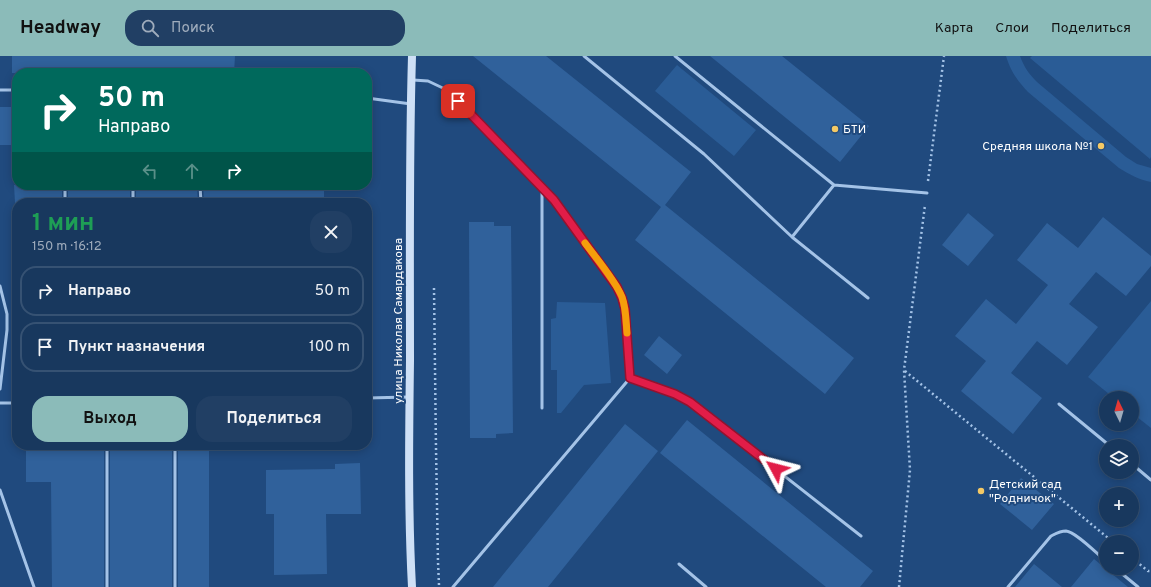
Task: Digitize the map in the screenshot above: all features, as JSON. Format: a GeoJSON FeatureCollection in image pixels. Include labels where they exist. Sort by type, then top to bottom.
{"type":"FeatureCollection","features":[{"type":"Feature","properties":{"kind":"street","name":"улица Николая Самардакова"},"geometry":{"type":"LineString","coordinates":[[412,56],[410,397],[410,562],[412,587]]}},
{"type":"Feature","properties":{"kind":"lane"},"geometry":{"type":"LineString","coordinates":[[584,56],[704,154],[792,237],[868,298]]}},
{"type":"Feature","properties":{"kind":"lane"},"geometry":{"type":"LineString","coordinates":[[674,56],[834,185],[927,192]]}},
{"type":"Feature","properties":{"kind":"lane"},"geometry":{"type":"LineString","coordinates":[[411,80],[428,81],[448,90],[542,186],[554,200],[617,287],[625,309],[630,378],[453,587]]}},
{"type":"Feature","properties":{"kind":"lane"},"geometry":{"type":"LineString","coordinates":[[0,90],[12,90]]}},
{"type":"Feature","properties":{"kind":"lane"},"geometry":{"type":"LineString","coordinates":[[372,99],[411,104]]}},
{"type":"Feature","properties":{"kind":"lane"},"geometry":{"type":"LineString","coordinates":[[792,237],[834,185]]}},
{"type":"Feature","properties":{"kind":"lane"},"geometry":{"type":"LineString","coordinates":[[542,186],[542,408]]}},
{"type":"Feature","properties":{"kind":"lane"},"geometry":{"type":"LineString","coordinates":[[0,286],[7,314],[7,330],[0,389]]}},
{"type":"Feature","properties":{"kind":"lane"},"geometry":{"type":"LineString","coordinates":[[630,378],[675,394],[690,402],[861,536]]}},
{"type":"Feature","properties":{"kind":"lane"},"geometry":{"type":"LineString","coordinates":[[372,398],[410,397]]}},
{"type":"Feature","properties":{"kind":"lane"},"geometry":{"type":"LineString","coordinates":[[0,403],[12,403]]}},
{"type":"Feature","properties":{"kind":"lane"},"geometry":{"type":"LineString","coordinates":[[1059,404],[1102,439]]}},
{"type":"Feature","properties":{"kind":"lane"},"geometry":{"type":"LineString","coordinates":[[107,450],[107,587]]}},
{"type":"Feature","properties":{"kind":"lane"},"geometry":{"type":"LineString","coordinates":[[175,450],[175,587]]}},
{"type":"Feature","properties":{"kind":"lane"},"geometry":{"type":"LineString","coordinates":[[1139,470],[1151,480]]}},
{"type":"Feature","properties":{"kind":"lane"},"geometry":{"type":"LineString","coordinates":[[0,490],[34,587]]}},
{"type":"Feature","properties":{"kind":"lane"},"geometry":{"type":"LineString","coordinates":[[1008,587],[1051,536],[1058,532],[1066,531],[1073,534],[1099,555]]}},
{"type":"Feature","properties":{"kind":"lane"},"geometry":{"type":"LineString","coordinates":[[679,564],[706,587]]}},
{"type":"Feature","properties":{"kind":"lane"},"geometry":{"type":"LineString","coordinates":[[1123,575],[1138,587]]}},
{"type":"Feature","properties":{"kind":"path"},"geometry":{"type":"LineString","coordinates":[[899,587],[910,470],[904,370],[944,56]]}},
{"type":"Feature","properties":{"kind":"path"},"geometry":{"type":"LineString","coordinates":[[434,288],[436,471],[440,587]]}},
{"type":"Feature","properties":{"kind":"path"},"geometry":{"type":"LineString","coordinates":[[904,370],[1104,535]]}},
{"type":"Feature","properties":{"kind":"path"},"geometry":{"type":"LineString","coordinates":[[1139,564],[1148,571],[1151,571]]}},
{"type":"Feature","properties":{"kind":"shaded area"},"geometry":{"type":"Polygon","coordinates":[[[1006,56],[1020,56],[1023,64],[1037,82],[1126,157],[1137,164],[1151,168],[1151,182],[1130,175],[1119,168],[1028,92],[1015,76],[1006,56]]]}},
{"type":"Feature","properties":{"kind":"shaded area"},"geometry":{"type":"Polygon","coordinates":[[[1032,56],[1151,56],[1150,159],[1030,58],[1032,56]]]}},
{"type":"Feature","properties":{"kind":"shaded area"},"geometry":{"type":"Polygon","coordinates":[[[677,65],[756,130],[734,156],[655,91],[677,65]]]}},
{"type":"Feature","properties":{"kind":"shaded area"},"geometry":{"type":"Polygon","coordinates":[[[1151,301],[1151,428],[1139,419],[1139,391],[1105,391],[1088,377],[1151,301]]]}},
{"type":"Feature","properties":{"kind":"shaded area"},"geometry":{"type":"Polygon","coordinates":[[[557,302],[605,303],[611,383],[584,385],[561,413],[557,413],[557,370],[551,370],[551,319],[556,318],[557,302]]]}},
{"type":"Feature","properties":{"kind":"building"},"geometry":{"type":"Polygon","coordinates":[[[12,56],[235,56],[234,68],[12,68],[12,56]]]}},
{"type":"Feature","properties":{"kind":"building"},"geometry":{"type":"Polygon","coordinates":[[[473,56],[546,56],[691,172],[665,205],[854,358],[825,394],[635,240],[661,207],[473,56]]]}},
{"type":"Feature","properties":{"kind":"building"},"geometry":{"type":"Polygon","coordinates":[[[710,56],[782,56],[869,126],[840,162],[710,56]]]}},
{"type":"Feature","properties":{"kind":"building"},"geometry":{"type":"Polygon","coordinates":[[[0,107],[12,107],[12,145],[0,145],[0,107]]]}},
{"type":"Feature","properties":{"kind":"building"},"geometry":{"type":"Polygon","coordinates":[[[14,190],[62,190],[62,198],[15,198],[14,190]]]}},
{"type":"Feature","properties":{"kind":"building"},"geometry":{"type":"Polygon","coordinates":[[[68,190],[130,190],[130,198],[68,198],[68,190]]]}},
{"type":"Feature","properties":{"kind":"building"},"geometry":{"type":"Polygon","coordinates":[[[136,190],[197,190],[198,198],[136,198],[136,190]]]}},
{"type":"Feature","properties":{"kind":"building"},"geometry":{"type":"Polygon","coordinates":[[[203,190],[324,190],[324,198],[204,198],[203,190]]]}},
{"type":"Feature","properties":{"kind":"building"},"geometry":{"type":"Polygon","coordinates":[[[968,213],[994,235],[968,266],[942,245],[968,213]]]}},
{"type":"Feature","properties":{"kind":"building"},"geometry":{"type":"Polygon","coordinates":[[[1103,217],[1151,256],[1151,266],[1126,296],[1096,272],[1069,304],[1098,327],[1067,365],[1037,341],[1011,373],[1042,398],[1013,434],[961,391],[986,361],[955,336],[986,299],[1016,324],[1048,285],[1017,260],[1047,223],[1078,248],[1103,217]]]}},
{"type":"Feature","properties":{"kind":"building"},"geometry":{"type":"Polygon","coordinates":[[[469,222],[494,222],[494,226],[511,226],[513,433],[496,434],[496,438],[470,438],[469,222]]]}},
{"type":"Feature","properties":{"kind":"building"},"geometry":{"type":"Polygon","coordinates":[[[659,336],[682,355],[667,374],[644,355],[659,336]]]}},
{"type":"Feature","properties":{"kind":"building"},"geometry":{"type":"Polygon","coordinates":[[[687,420],[873,571],[860,587],[826,587],[660,453],[687,420]]]}},
{"type":"Feature","properties":{"kind":"building"},"geometry":{"type":"Polygon","coordinates":[[[625,424],[658,451],[548,587],[493,587],[625,424]]]}},
{"type":"Feature","properties":{"kind":"building"},"geometry":{"type":"Polygon","coordinates":[[[26,450],[104,450],[104,587],[52,587],[51,482],[26,482],[26,450]]]}},
{"type":"Feature","properties":{"kind":"building"},"geometry":{"type":"Polygon","coordinates":[[[110,450],[172,450],[172,587],[110,587],[110,450]]]}},
{"type":"Feature","properties":{"kind":"building"},"geometry":{"type":"Polygon","coordinates":[[[178,450],[209,450],[209,587],[178,587],[178,450]]]}},
{"type":"Feature","properties":{"kind":"building"},"geometry":{"type":"Polygon","coordinates":[[[360,463],[361,514],[326,514],[327,574],[274,575],[274,514],[266,514],[266,470],[335,469],[335,464],[360,463]]]}},
{"type":"Feature","properties":{"kind":"building"},"geometry":{"type":"Polygon","coordinates":[[[1021,478],[1054,504],[1032,530],[1000,504],[1021,478]]]}},
{"type":"Feature","properties":{"kind":"building"},"geometry":{"type":"Polygon","coordinates":[[[1094,559],[1099,563],[1099,575],[1113,575],[1128,587],[1071,587],[1094,559]]]}},
{"type":"Feature","properties":{"kind":"building"},"geometry":{"type":"Polygon","coordinates":[[[1034,564],[1062,587],[1015,587],[1034,564]]]}},
{"type":"Feature","properties":{"kind":"slow traffic"},"geometry":{"type":"LineString","coordinates":[[585,243],[617,287],[625,309],[627,333]]}},
{"type":"Feature","properties":{"kind":"place","name":"БТИ"},"geometry":{"type":"Point","coordinates":[835,129]}},
{"type":"Feature","properties":{"kind":"place","name":"Средняя школа №1"},"geometry":{"type":"Point","coordinates":[1101,146]}},
{"type":"Feature","properties":{"kind":"place","name":"Детский сад \"Родничок\""},"geometry":{"type":"Point","coordinates":[981,491]}},
{"type":"Feature","properties":{"kind":"route"},"geometry":{"type":"LineString","coordinates":[[458,101],[554,200],[617,287],[625,309],[630,378],[675,394],[690,402],[776,469]]}}]}
